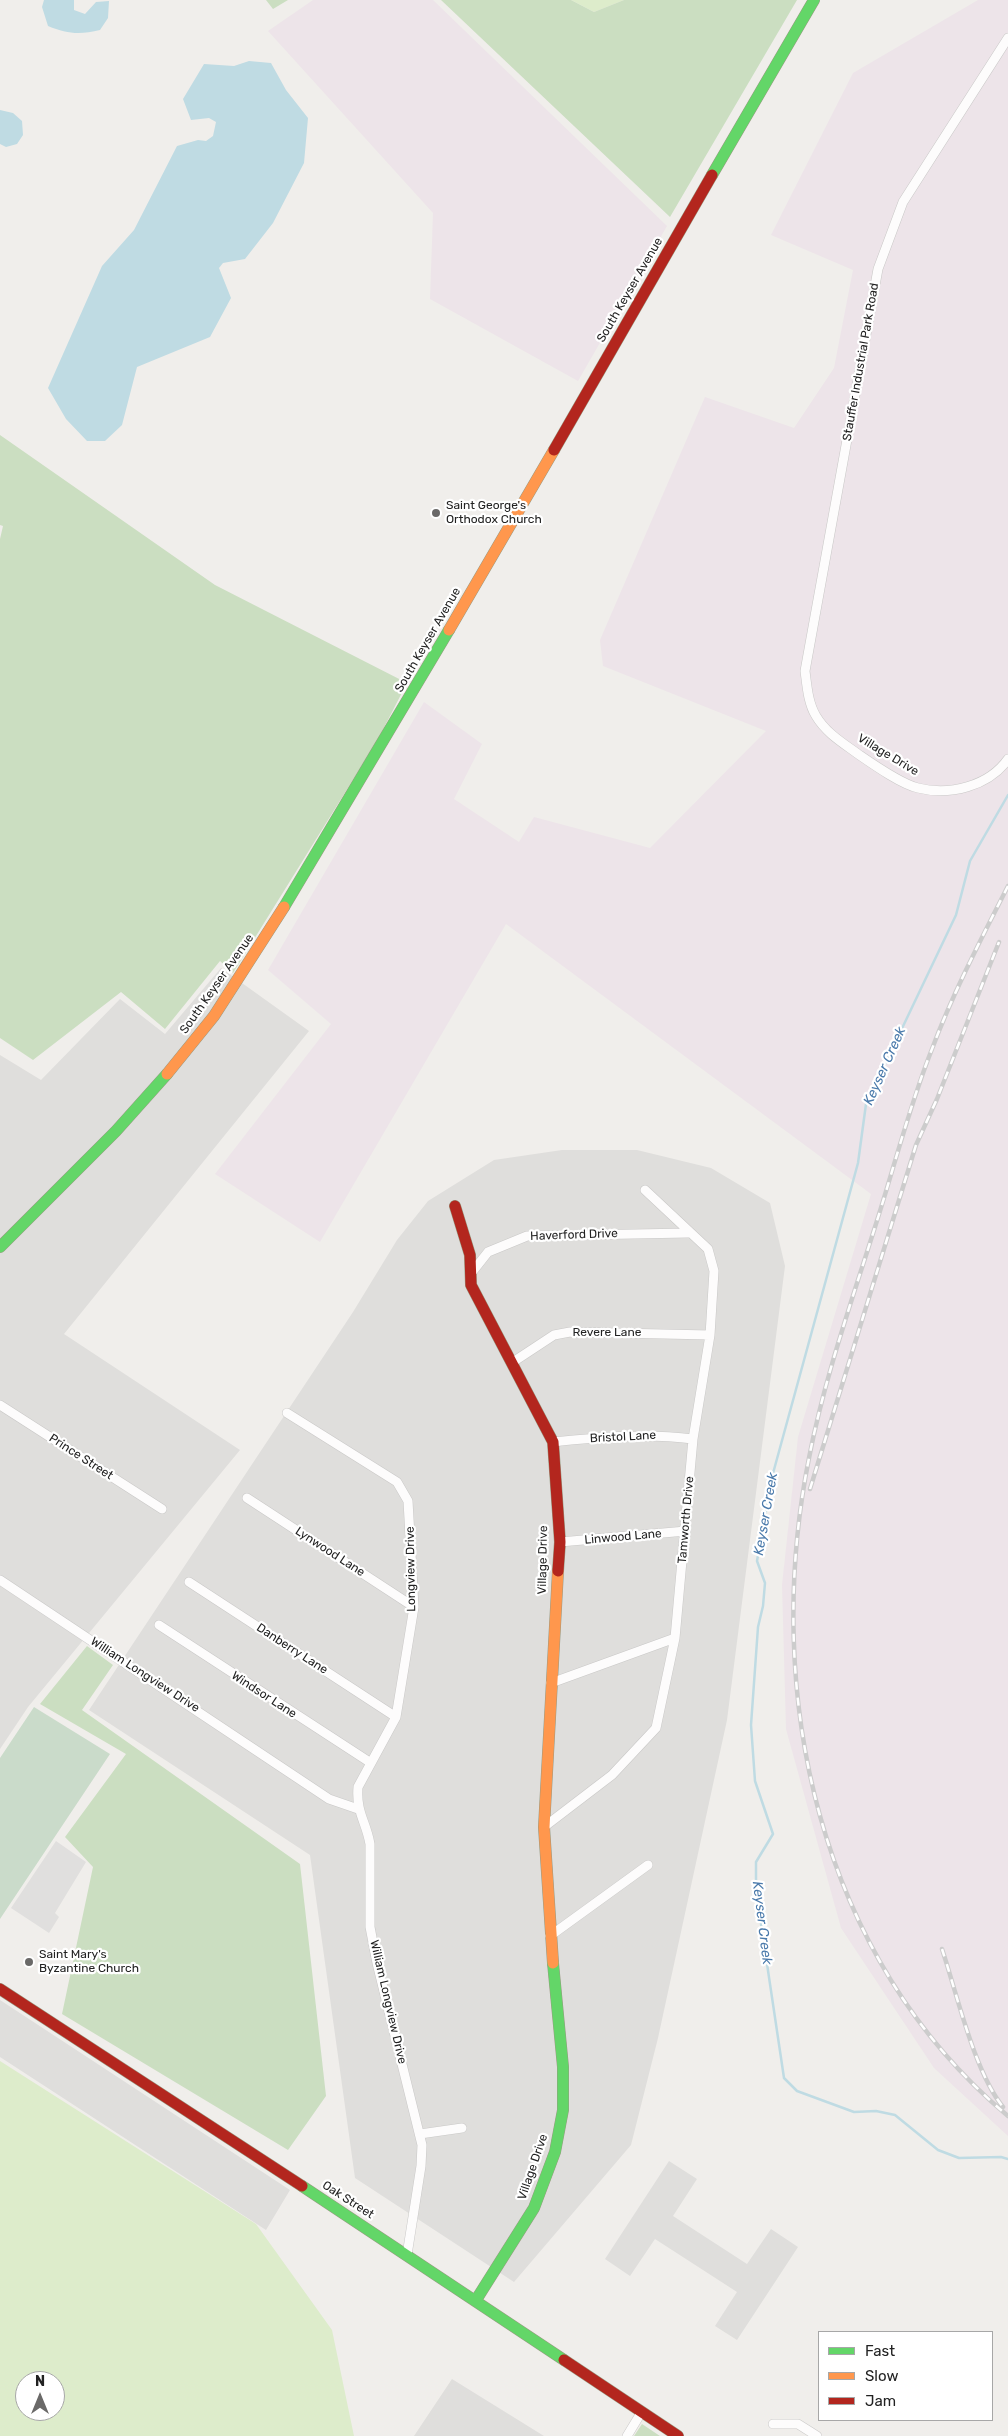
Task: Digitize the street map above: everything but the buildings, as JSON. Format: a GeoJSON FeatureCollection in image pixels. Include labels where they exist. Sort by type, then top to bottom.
{"type":"FeatureCollection","features":[{"type":"Feature","properties":{"kind":"street","name":"South Keyser Avenue"},"geometry":{"type":"LineString","coordinates":[[0,1247],[116,1131],[159,1084],[214,1016],[256,954],[411,696],[814,0]]}},
{"type":"Feature","properties":{"kind":"street","name":"Stauffer Industrial Park Road"},"geometry":{"type":"LineString","coordinates":[[816,715],[808,696],[805,671],[878,269],[903,202],[1008,38]]}},
{"type":"Feature","properties":{"kind":"street","name":"Village Drive"},"geometry":{"type":"LineString","coordinates":[[816,715],[836,738],[871,763],[916,788],[935,791],[965,788],[993,774],[1008,759]]}},
{"type":"Feature","properties":{"kind":"street","name":"Tamworth Drive"},"geometry":{"type":"LineString","coordinates":[[544,1827],[612,1775],[656,1728],[675,1638],[693,1438],[710,1335],[714,1271],[708,1249],[700,1240],[688,1233],[681,1222],[645,1190]]}},
{"type":"Feature","properties":{"kind":"street","name":"Village Drive"},"geometry":{"type":"LineString","coordinates":[[455,1206],[468,1244],[473,1272],[471,1285],[513,1362],[553,1442],[560,1542],[544,1827],[550,1936],[563,2067],[564,2110],[555,2152],[534,2208],[476,2300]]}},
{"type":"Feature","properties":{"kind":"street","name":"Haverford Drive"},"geometry":{"type":"LineString","coordinates":[[473,1272],[488,1252],[527,1236],[688,1233]]}},
{"type":"Feature","properties":{"kind":"street","name":"Revere Lane"},"geometry":{"type":"LineString","coordinates":[[513,1362],[554,1335],[570,1332],[710,1335]]}},
{"type":"Feature","properties":{"kind":"street","name":"Prince Street"},"geometry":{"type":"LineString","coordinates":[[0,1405],[162,1509]]}},
{"type":"Feature","properties":{"kind":"street","name":"Longview Drive"},"geometry":{"type":"LineString","coordinates":[[287,1413],[397,1482],[408,1501],[414,1606],[396,1717],[358,1787],[358,1808]]}},
{"type":"Feature","properties":{"kind":"street","name":"Bristol Lane"},"geometry":{"type":"LineString","coordinates":[[553,1442],[605,1437],[654,1436],[693,1438]]}},
{"type":"Feature","properties":{"kind":"street","name":"Lynwood Lane"},"geometry":{"type":"LineString","coordinates":[[247,1498],[414,1606]]}},
{"type":"Feature","properties":{"kind":"street","name":"Linwood Lane"},"geometry":{"type":"LineString","coordinates":[[560,1542],[686,1531]]}},
{"type":"Feature","properties":{"kind":"street","name":"William Longview Drive"},"geometry":{"type":"LineString","coordinates":[[0,1580],[329,1799],[358,1808],[368,1832],[370,1844],[370,1927],[377,1964],[420,2134],[421,2166],[407,2255]]}},
{"type":"Feature","properties":{"kind":"street","name":"Danberry Lane"},"geometry":{"type":"LineString","coordinates":[[189,1582],[396,1717]]}},
{"type":"Feature","properties":{"kind":"street","name":"Windsor Lane"},"geometry":{"type":"LineString","coordinates":[[159,1625],[371,1763]]}},
{"type":"Feature","properties":{"kind":"street"},"geometry":{"type":"LineString","coordinates":[[551,1684],[675,1638]]}},
{"type":"Feature","properties":{"kind":"street"},"geometry":{"type":"LineString","coordinates":[[550,1936],[648,1865]]}},
{"type":"Feature","properties":{"kind":"street","name":"Oak Street"},"geometry":{"type":"LineString","coordinates":[[0,1990],[476,2300],[641,2413],[678,2436]]}},
{"type":"Feature","properties":{"kind":"street"},"geometry":{"type":"LineString","coordinates":[[420,2134],[462,2128]]}},
{"type":"Feature","properties":{"kind":"street"},"geometry":{"type":"LineString","coordinates":[[628,2436],[641,2413]]}},
{"type":"Feature","properties":{"kind":"street"},"geometry":{"type":"LineString","coordinates":[[773,2424],[798,2424],[817,2436]]}},
{"type":"Feature","properties":{"kind":"shaded area"},"geometry":{"type":"Polygon","coordinates":[[[313,0],[433,0],[667,226],[578,381],[430,299],[433,213],[268,31],[313,0]]]}},
{"type":"Feature","properties":{"kind":"shaded area"},"geometry":{"type":"Polygon","coordinates":[[[978,0],[1008,0],[1008,2136],[934,2068],[841,1928],[786,1729],[782,1585],[798,1437],[871,1194],[506,924],[320,1242],[215,1174],[331,1024],[268,970],[424,702],[482,744],[454,799],[519,842],[534,817],[650,848],[766,731],[603,666],[600,640],[705,397],[794,428],[834,368],[853,270],[771,235],[853,73],[978,0]]]}},
{"type":"Feature","properties":{"kind":"shaded area"},"geometry":{"type":"Polygon","coordinates":[[[221,968],[309,1031],[64,1334],[240,1450],[28,1707],[0,1749],[0,1055],[41,1080],[120,999],[165,1034],[221,968]]]}},
{"type":"Feature","properties":{"kind":"shaded area"},"geometry":{"type":"Polygon","coordinates":[[[562,1150],[637,1150],[711,1168],[770,1203],[785,1266],[727,1720],[658,2038],[631,2145],[514,2282],[355,2178],[310,1855],[89,1710],[353,1312],[397,1240],[428,1201],[494,1160],[562,1150]]]}},
{"type":"Feature","properties":{"kind":"shaded area"},"geometry":{"type":"Polygon","coordinates":[[[56,1841],[86,1862],[55,1913],[59,1917],[49,1933],[11,1908],[56,1841]]]}},
{"type":"Feature","properties":{"kind":"shaded area"},"geometry":{"type":"Polygon","coordinates":[[[0,2000],[290,2190],[266,2230],[0,2057],[0,2000]]]}},
{"type":"Feature","properties":{"kind":"shaded area"},"geometry":{"type":"Polygon","coordinates":[[[669,2161],[697,2179],[673,2216],[747,2264],[771,2229],[798,2247],[737,2340],[715,2326],[737,2292],[655,2239],[630,2276],[605,2259],[669,2161]]]}},
{"type":"Feature","properties":{"kind":"shaded area"},"geometry":{"type":"Polygon","coordinates":[[[452,2379],[544,2436],[414,2436],[452,2379]]]}},
{"type":"Feature","properties":{"kind":"green space"},"geometry":{"type":"Polygon","coordinates":[[[266,0],[288,0],[273,9],[266,0]]]}},
{"type":"Feature","properties":{"kind":"green space"},"geometry":{"type":"Polygon","coordinates":[[[441,0],[571,0],[594,12],[624,0],[797,0],[670,217],[441,0]]]}},
{"type":"Feature","properties":{"kind":"green space"},"geometry":{"type":"Polygon","coordinates":[[[571,0],[624,0],[594,12],[571,0]]]}},
{"type":"Feature","properties":{"kind":"green space"},"geometry":{"type":"Polygon","coordinates":[[[0,435],[215,585],[407,683],[377,741],[233,973],[220,961],[165,1029],[121,992],[33,1060],[0,1038],[0,539],[3,526],[0,525],[0,435]]]}},
{"type":"Feature","properties":{"kind":"green space"},"geometry":{"type":"Polygon","coordinates":[[[87,1646],[113,1665],[82,1710],[300,1864],[326,2096],[288,2150],[62,2014],[93,1867],[65,1837],[126,1754],[40,1704],[87,1646]]]}},
{"type":"Feature","properties":{"kind":"green space"},"geometry":{"type":"Polygon","coordinates":[[[34,1707],[110,1754],[0,1919],[0,1758],[34,1707]]]}},
{"type":"Feature","properties":{"kind":"green space"},"geometry":{"type":"Polygon","coordinates":[[[0,2061],[256,2224],[332,2330],[354,2436],[0,2436],[0,2061]]]}},
{"type":"Feature","properties":{"kind":"green space"},"geometry":{"type":"Polygon","coordinates":[[[642,2424],[660,2436],[634,2436],[642,2424]]]}},
{"type":"Feature","properties":{"kind":"water"},"geometry":{"type":"Polygon","coordinates":[[[44,0],[74,0],[74,10],[85,14],[96,2],[109,1],[108,18],[100,30],[86,33],[61,31],[48,26],[42,7],[44,0]]]}},
{"type":"Feature","properties":{"kind":"water"},"geometry":{"type":"Polygon","coordinates":[[[249,61],[271,63],[286,90],[308,118],[304,163],[273,223],[245,259],[223,263],[219,268],[231,298],[210,337],[137,367],[122,425],[105,441],[87,441],[66,419],[48,388],[102,266],[134,230],[177,146],[198,140],[206,141],[213,136],[216,122],[209,118],[191,120],[183,99],[204,64],[234,66],[249,61]]]}},
{"type":"Feature","properties":{"kind":"water"},"geometry":{"type":"Polygon","coordinates":[[[0,110],[13,113],[22,121],[23,135],[17,144],[6,147],[0,144],[0,110]]]}},
{"type":"Feature","properties":{"kind":"waterway","name":"Keyser Creek"},"geometry":{"type":"LineString","coordinates":[[1008,795],[970,861],[956,915],[866,1104],[858,1163],[772,1477],[757,1561],[765,1583],[763,1606],[758,1627],[751,1725],[755,1781],[773,1834],[756,1862],[756,1890],[784,2078],[797,2091],[854,2112],[876,2111],[895,2115],[938,2150],[959,2158],[1001,2157],[1008,2159]]}},
{"type":"Feature","properties":{"kind":"railway"},"geometry":{"type":"LineString","coordinates":[[1008,886],[958,987],[924,1071],[830,1371],[809,1458],[796,1547],[794,1638],[801,1728],[820,1816],[850,1900],[891,1980],[943,2052],[1008,2116]]}},
{"type":"Feature","properties":{"kind":"railway"},"geometry":{"type":"LineString","coordinates":[[810,1489],[916,1145],[937,1099],[999,942]]}},
{"type":"Feature","properties":{"kind":"railway"},"geometry":{"type":"LineString","coordinates":[[942,1949],[975,2053],[983,2073],[1003,2107]]}},
{"type":"Feature","properties":{"kind":"traffic: fast"},"geometry":{"type":"LineString","coordinates":[[712,175],[814,0]]}},
{"type":"Feature","properties":{"kind":"traffic: fast"},"geometry":{"type":"LineString","coordinates":[[284,907],[449,630]]}},
{"type":"Feature","properties":{"kind":"traffic: fast"},"geometry":{"type":"LineString","coordinates":[[0,1247],[116,1131],[167,1074]]}},
{"type":"Feature","properties":{"kind":"traffic: fast"},"geometry":{"type":"LineString","coordinates":[[476,2300],[534,2208],[555,2152],[563,2110],[563,2067],[553,1963]]}},
{"type":"Feature","properties":{"kind":"traffic: fast"},"geometry":{"type":"LineString","coordinates":[[302,2186],[564,2360]]}},
{"type":"Feature","properties":{"kind":"traffic: slow"},"geometry":{"type":"LineString","coordinates":[[449,630],[554,450]]}},
{"type":"Feature","properties":{"kind":"traffic: slow"},"geometry":{"type":"LineString","coordinates":[[167,1074],[214,1016],[284,907]]}},
{"type":"Feature","properties":{"kind":"traffic: slow"},"geometry":{"type":"LineString","coordinates":[[553,1963],[544,1827],[558,1571]]}},
{"type":"Feature","properties":{"kind":"traffic: jam"},"geometry":{"type":"LineString","coordinates":[[554,450],[712,175]]}},
{"type":"Feature","properties":{"kind":"traffic: jam"},"geometry":{"type":"LineString","coordinates":[[455,1206],[470,1255],[471,1285],[553,1442],[560,1542],[558,1571]]}},
{"type":"Feature","properties":{"kind":"traffic: jam"},"geometry":{"type":"LineString","coordinates":[[0,1989],[302,2186]]}},
{"type":"Feature","properties":{"kind":"traffic: jam"},"geometry":{"type":"LineString","coordinates":[[564,2360],[678,2436]]}},
{"type":"Feature","properties":{"kind":"place","name":"Saint George's Orthodox Church"},"geometry":{"type":"Point","coordinates":[436,513]}},
{"type":"Feature","properties":{"kind":"place","name":"Saint Mary's Byzantine Church"},"geometry":{"type":"Point","coordinates":[29,1962]}}]}
